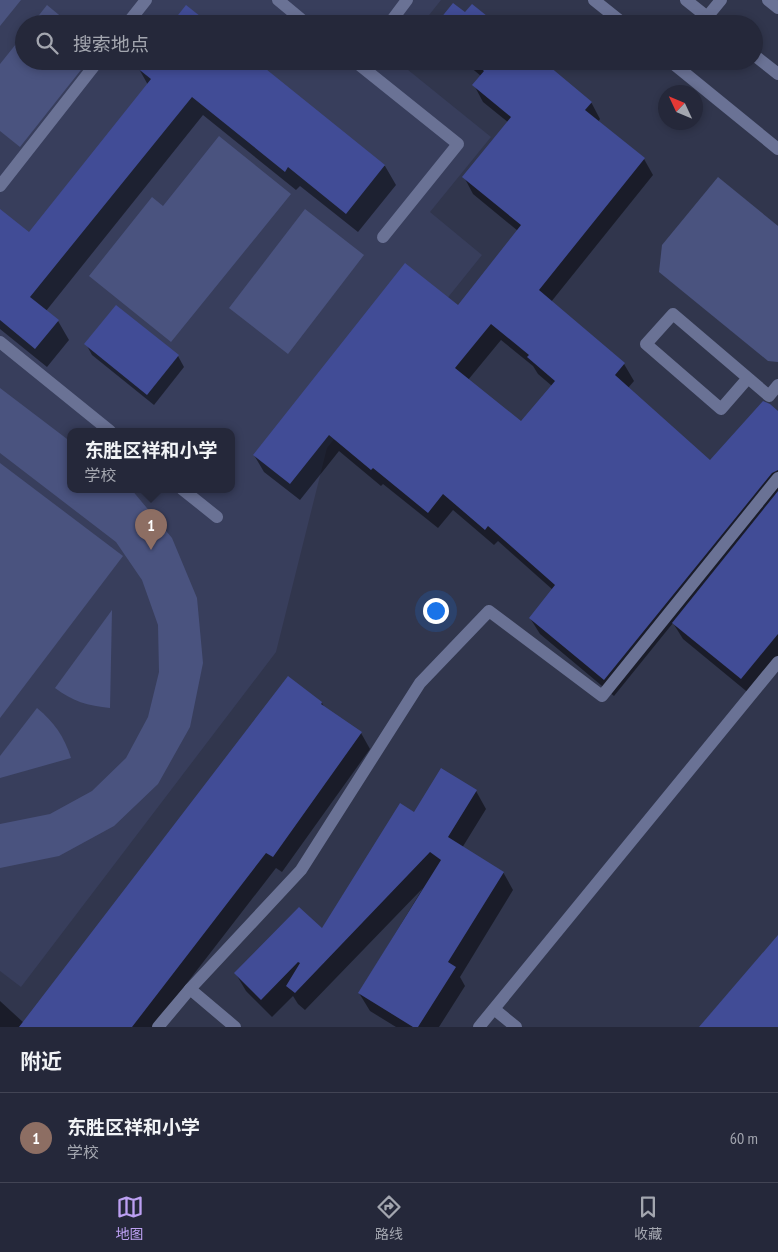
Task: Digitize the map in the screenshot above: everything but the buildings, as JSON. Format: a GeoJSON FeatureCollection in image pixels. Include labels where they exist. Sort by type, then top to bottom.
{"type":"FeatureCollection","features":[{"type":"Feature","properties":{"kind":"street"},"geometry":{"type":"LineString","coordinates":[[134,15],[146,0]]}},
{"type":"Feature","properties":{"kind":"street"},"geometry":{"type":"LineString","coordinates":[[278,0],[296,15]]}},
{"type":"Feature","properties":{"kind":"street"},"geometry":{"type":"LineString","coordinates":[[396,15],[408,0]]}},
{"type":"Feature","properties":{"kind":"street"},"geometry":{"type":"LineString","coordinates":[[594,0],[613,15]]}},
{"type":"Feature","properties":{"kind":"street"},"geometry":{"type":"LineString","coordinates":[[686,0],[705,15]]}},
{"type":"Feature","properties":{"kind":"street"},"geometry":{"type":"LineString","coordinates":[[714,15],[721,0]]}},
{"type":"Feature","properties":{"kind":"street"},"geometry":{"type":"LineString","coordinates":[[768,0],[778,8]]}},
{"type":"Feature","properties":{"kind":"street"},"geometry":{"type":"LineString","coordinates":[[763,62],[778,74]]}},
{"type":"Feature","properties":{"kind":"street"},"geometry":{"type":"LineString","coordinates":[[0,186],[91,70]]}},
{"type":"Feature","properties":{"kind":"street"},"geometry":{"type":"LineString","coordinates":[[367,70],[458,144],[384,237]]}},
{"type":"Feature","properties":{"kind":"street"},"geometry":{"type":"LineString","coordinates":[[681,70],[778,149]]}},
{"type":"Feature","properties":{"kind":"street"},"geometry":{"type":"LineString","coordinates":[[748,378],[721,409],[646,344],[673,314],[748,378],[769,396],[778,385]]}},
{"type":"Feature","properties":{"kind":"street"},"geometry":{"type":"LineString","coordinates":[[0,342],[106,428]]}},
{"type":"Feature","properties":{"kind":"street"},"geometry":{"type":"LineString","coordinates":[[158,1027],[190,989],[301,870],[420,683],[489,611],[602,696],[778,478]]}},
{"type":"Feature","properties":{"kind":"street"},"geometry":{"type":"LineString","coordinates":[[187,493],[217,518]]}},
{"type":"Feature","properties":{"kind":"street"},"geometry":{"type":"LineString","coordinates":[[479,1027],[778,662]]}},
{"type":"Feature","properties":{"kind":"street"},"geometry":{"type":"LineString","coordinates":[[190,989],[235,1027]]}},
{"type":"Feature","properties":{"kind":"street"},"geometry":{"type":"LineString","coordinates":[[494,1009],[516,1027]]}},
{"type":"Feature","properties":{"kind":"shaded area"},"geometry":{"type":"Polygon","coordinates":[[[0,0],[441,0],[429,15],[15,15],[15,70],[408,70],[491,137],[430,212],[482,255],[327,448],[276,652],[21,987],[0,971],[0,0]]]}},
{"type":"Feature","properties":{"kind":"shaded area"},"geometry":{"type":"Polygon","coordinates":[[[0,0],[21,0],[0,26],[0,0]]]}},
{"type":"Feature","properties":{"kind":"shaded area"},"geometry":{"type":"Polygon","coordinates":[[[47,5],[59,15],[39,15],[47,5]]]}},
{"type":"Feature","properties":{"kind":"shaded area"},"geometry":{"type":"Polygon","coordinates":[[[15,45],[15,70],[81,70],[20,147],[0,131],[0,64],[15,45]]]}},
{"type":"Feature","properties":{"kind":"shaded area"},"geometry":{"type":"Polygon","coordinates":[[[219,136],[291,194],[171,342],[89,276],[152,197],[163,206],[219,136]]]}},
{"type":"Feature","properties":{"kind":"shaded area"},"geometry":{"type":"Polygon","coordinates":[[[718,177],[778,226],[778,362],[768,361],[659,272],[662,245],[718,177]]]}},
{"type":"Feature","properties":{"kind":"shaded area"},"geometry":{"type":"Polygon","coordinates":[[[305,209],[364,255],[288,354],[229,308],[305,209]]]}},
{"type":"Feature","properties":{"kind":"shaded area"},"geometry":{"type":"Polygon","coordinates":[[[0,388],[67,439],[67,493],[134,493],[172,538],[197,598],[203,663],[190,727],[158,784],[114,826],[59,856],[0,868],[0,824],[50,814],[92,791],[126,758],[148,717],[159,672],[158,625],[142,580],[116,542],[0,453],[0,388]]]}},
{"type":"Feature","properties":{"kind":"shaded area"},"geometry":{"type":"Polygon","coordinates":[[[0,463],[123,556],[0,718],[0,463]]]}},
{"type":"Feature","properties":{"kind":"shaded area"},"geometry":{"type":"Polygon","coordinates":[[[112,610],[110,708],[81,702],[55,688],[112,610]]]}},
{"type":"Feature","properties":{"kind":"shaded area"},"geometry":{"type":"Polygon","coordinates":[[[37,708],[58,730],[71,758],[0,778],[0,756],[37,708]]]}},
{"type":"Feature","properties":{"kind":"place","name":"东胜区祥和小学"},"geometry":{"type":"Point","coordinates":[151,550]}}]}
